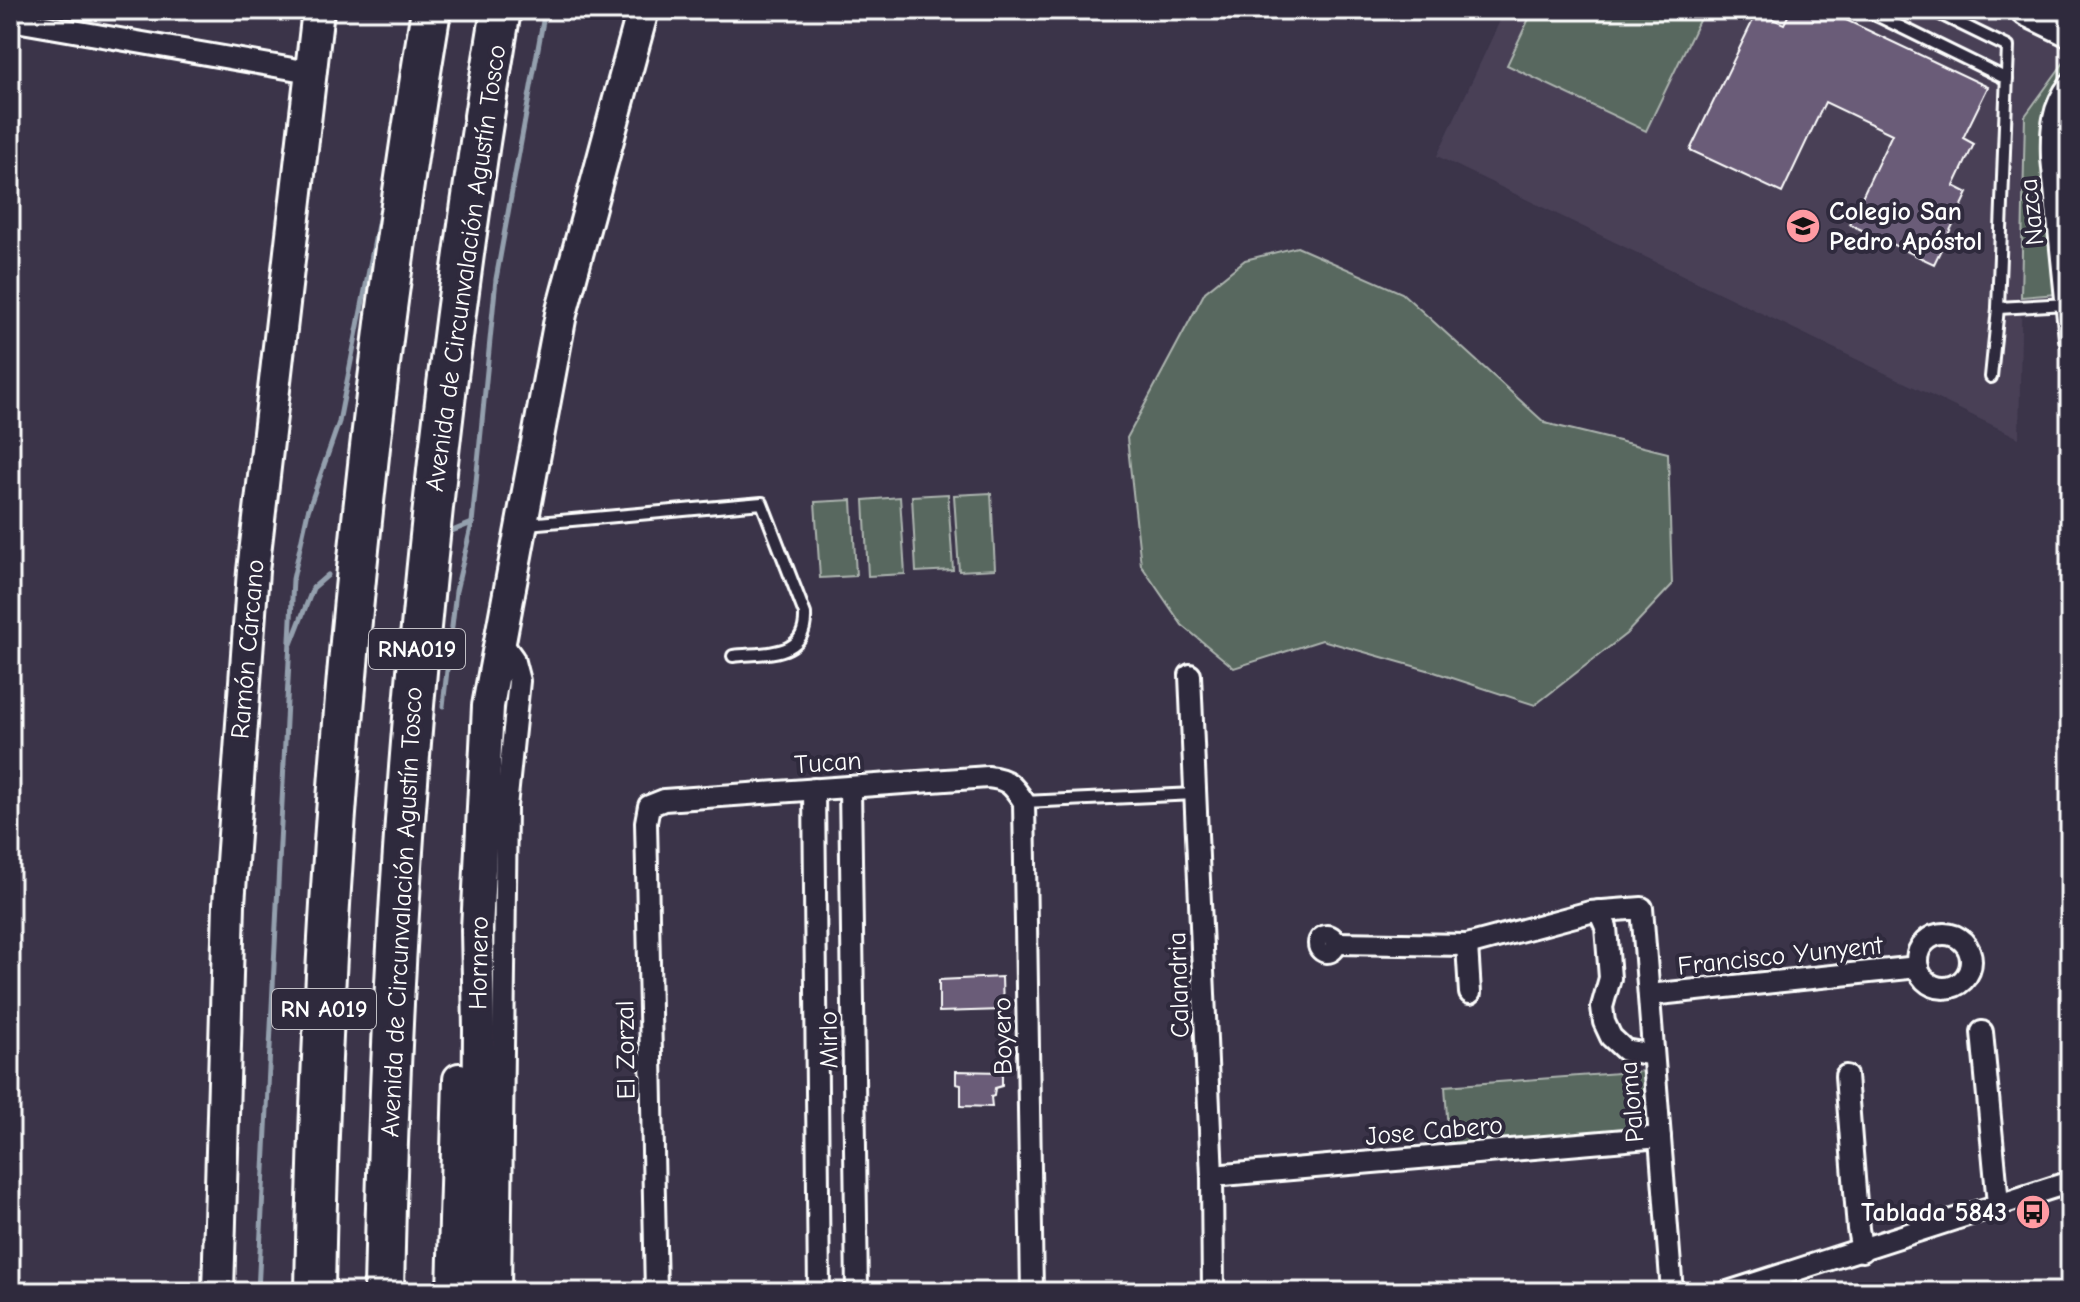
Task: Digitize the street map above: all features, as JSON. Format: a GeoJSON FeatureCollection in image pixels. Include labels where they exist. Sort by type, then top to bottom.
{"type":"FeatureCollection","features":[{"type":"Feature","properties":{"kind":"highway","name":"RNA019"},"geometry":{"type":"LineString","coordinates":[[342,726],[382,341],[431,10]]}},
{"type":"Feature","properties":{"kind":"highway","name":"Avenida de Circunvalación Agustín Tosco"},"geometry":{"type":"LineString","coordinates":[[384,1292],[391,1034],[414,684],[449,354],[501,10]]}},
{"type":"Feature","properties":{"kind":"highway","name":"RN A019"},"geometry":{"type":"LineString","coordinates":[[315,1292],[322,1049],[342,726]]}},
{"type":"Feature","properties":{"kind":"main road","name":"Ramón Cárcano"},"geometry":{"type":"LineString","coordinates":[[218,1292],[229,904],[244,678],[253,571],[318,10]]}},
{"type":"Feature","properties":{"kind":"main road"},"geometry":{"type":"LineString","coordinates":[[477,1292],[477,930],[488,706],[571,270],[614,124],[643,10]]}},
{"type":"Feature","properties":{"kind":"main road"},"geometry":{"type":"LineString","coordinates":[[2028,10],[2070,30]]}},
{"type":"Feature","properties":{"kind":"main road"},"geometry":{"type":"LineString","coordinates":[[453,1292],[460,1032],[477,930]]}},
{"type":"Feature","properties":{"kind":"street"},"geometry":{"type":"LineString","coordinates":[[10,20],[310,72]]}},
{"type":"Feature","properties":{"kind":"street","name":"Nazca"},"geometry":{"type":"LineString","coordinates":[[2070,84],[2055,110],[2051,128],[2070,339]]}},
{"type":"Feature","properties":{"kind":"street","name":"Hornero"},"geometry":{"type":"LineString","coordinates":[[500,640],[513,658],[519,681],[506,807],[500,1292]]}},
{"type":"Feature","properties":{"kind":"street","name":"Calandria"},"geometry":{"type":"LineString","coordinates":[[1190,675],[1212,1176],[1213,1292]]}},
{"type":"Feature","properties":{"kind":"street","name":"Tucan"},"geometry":{"type":"LineString","coordinates":[[649,806],[664,800],[988,777],[1012,783],[1024,802]]}},
{"type":"Feature","properties":{"kind":"street","name":"Mirlo"},"geometry":{"type":"LineString","coordinates":[[850,787],[857,1292]]}},
{"type":"Feature","properties":{"kind":"street","name":"Mirlo"},"geometry":{"type":"LineString","coordinates":[[814,789],[819,1292]]}},
{"type":"Feature","properties":{"kind":"street","name":"Boyero"},"geometry":{"type":"LineString","coordinates":[[1024,802],[1032,1292]]}},
{"type":"Feature","properties":{"kind":"street","name":"El Zorzal"},"geometry":{"type":"LineString","coordinates":[[649,806],[646,822],[656,1292]]}},
{"type":"Feature","properties":{"kind":"street","name":"Paloma"},"geometry":{"type":"LineString","coordinates":[[1599,911],[1642,908],[1672,1292]]}},
{"type":"Feature","properties":{"kind":"street"},"geometry":{"type":"LineString","coordinates":[[1335,943],[1467,945],[1599,911],[1606,927],[1610,978],[1602,1007],[1604,1022],[1611,1037],[1625,1050],[1653,1055]]}},
{"type":"Feature","properties":{"kind":"street"},"geometry":{"type":"LineString","coordinates":[[1467,945],[1470,993]]}},
{"type":"Feature","properties":{"kind":"street","name":"Francisco Yunyent"},"geometry":{"type":"LineString","coordinates":[[1649,995],[1918,967]]}},
{"type":"Feature","properties":{"kind":"street"},"geometry":{"type":"LineString","coordinates":[[1982,1032],[1998,1204]]}},
{"type":"Feature","properties":{"kind":"street"},"geometry":{"type":"LineString","coordinates":[[1618,1041],[1627,1036],[1652,1033]]}},
{"type":"Feature","properties":{"kind":"street"},"geometry":{"type":"LineString","coordinates":[[1846,1076],[1862,1251]]}},
{"type":"Feature","properties":{"kind":"street","name":"Jose Cabero"},"geometry":{"type":"LineString","coordinates":[[1212,1176],[1660,1137]]}},
{"type":"Feature","properties":{"kind":"street"},"geometry":{"type":"LineString","coordinates":[[1728,1292],[2070,1182]]}},
{"type":"Feature","properties":{"kind":"lane"},"geometry":{"type":"LineString","coordinates":[[1866,10],[2007,79]]}},
{"type":"Feature","properties":{"kind":"lane"},"geometry":{"type":"LineString","coordinates":[[1932,10],[2008,47],[1998,308],[1991,377]]}},
{"type":"Feature","properties":{"kind":"lane"},"geometry":{"type":"LineString","coordinates":[[1998,308],[2068,304]]}},
{"type":"Feature","properties":{"kind":"lane"},"geometry":{"type":"LineString","coordinates":[[521,525],[762,503],[805,614],[805,631],[797,644],[775,651],[733,656]]}},
{"type":"Feature","properties":{"kind":"lane"},"geometry":{"type":"LineString","coordinates":[[1024,802],[1195,794]]}},
{"type":"Feature","properties":{"kind":"shaded area","name":"Colegio San Pedro Apóstol"},"geometry":{"type":"Polygon","coordinates":[[[1505,10],[2005,10],[2070,41],[2070,54],[2025,117],[2019,438],[1437,156],[1505,10]]]}},
{"type":"Feature","properties":{"kind":"green space"},"geometry":{"type":"Polygon","coordinates":[[[1533,10],[1704,10],[1646,131],[1507,65],[1533,10]]]}},
{"type":"Feature","properties":{"kind":"green space"},"geometry":{"type":"Polygon","coordinates":[[[2070,54],[2070,293],[2021,297],[2025,116],[2070,54]]]}},
{"type":"Feature","properties":{"kind":"green space"},"geometry":{"type":"Polygon","coordinates":[[[1297,247],[1402,293],[1545,423],[1668,453],[1672,585],[1626,634],[1535,705],[1322,640],[1234,668],[1182,625],[1141,565],[1127,438],[1205,292],[1245,260],[1297,247]]]}},
{"type":"Feature","properties":{"kind":"green space"},"geometry":{"type":"Polygon","coordinates":[[[991,493],[995,569],[959,571],[954,495],[991,493]]]}},
{"type":"Feature","properties":{"kind":"green space"},"geometry":{"type":"Polygon","coordinates":[[[948,494],[953,570],[916,572],[912,496],[948,494]]]}},
{"type":"Feature","properties":{"kind":"green space"},"geometry":{"type":"Polygon","coordinates":[[[900,497],[905,574],[868,576],[864,500],[900,497]]]}},
{"type":"Feature","properties":{"kind":"green space"},"geometry":{"type":"Polygon","coordinates":[[[852,500],[856,576],[820,578],[815,502],[852,500]]]}},
{"type":"Feature","properties":{"kind":"green space"},"geometry":{"type":"Polygon","coordinates":[[[1645,1071],[1650,1132],[1449,1148],[1445,1086],[1645,1071]]]}},
{"type":"Feature","properties":{"kind":"building"},"geometry":{"type":"Polygon","coordinates":[[[1791,10],[1825,10],[1988,87],[1963,138],[1974,144],[1954,186],[1968,193],[1934,264],[1849,224],[1892,134],[1825,102],[1782,193],[1690,150],[1757,12],[1784,24],[1791,10]]]}},
{"type":"Feature","properties":{"kind":"building"},"geometry":{"type":"Polygon","coordinates":[[[1002,977],[1003,1010],[939,1012],[939,980],[1002,977]]]}},
{"type":"Feature","properties":{"kind":"building"},"geometry":{"type":"Polygon","coordinates":[[[956,1071],[1002,1072],[1002,1086],[995,1088],[991,1097],[992,1107],[961,1106],[961,1085],[956,1084],[956,1071]]]}},
{"type":"Feature","properties":{"kind":"waterway"},"geometry":{"type":"LineString","coordinates":[[443,706],[456,591],[472,523],[496,279],[545,10]]}},
{"type":"Feature","properties":{"kind":"waterway"},"geometry":{"type":"LineString","coordinates":[[258,1292],[293,579],[308,511],[339,422],[385,189]]}},
{"type":"Feature","properties":{"kind":"waterway"},"geometry":{"type":"LineString","coordinates":[[452,531],[472,523]]}},
{"type":"Feature","properties":{"kind":"waterway"},"geometry":{"type":"LineString","coordinates":[[291,644],[313,588],[328,575]]}},
{"type":"Feature","properties":{"kind":"place","name":"Colegio San Pedro Apóstol"},"geometry":{"type":"Point","coordinates":[1803,226]}},
{"type":"Feature","properties":{"kind":"place","name":"Tablada 5843"},"geometry":{"type":"Point","coordinates":[2033,1212]}}]}
